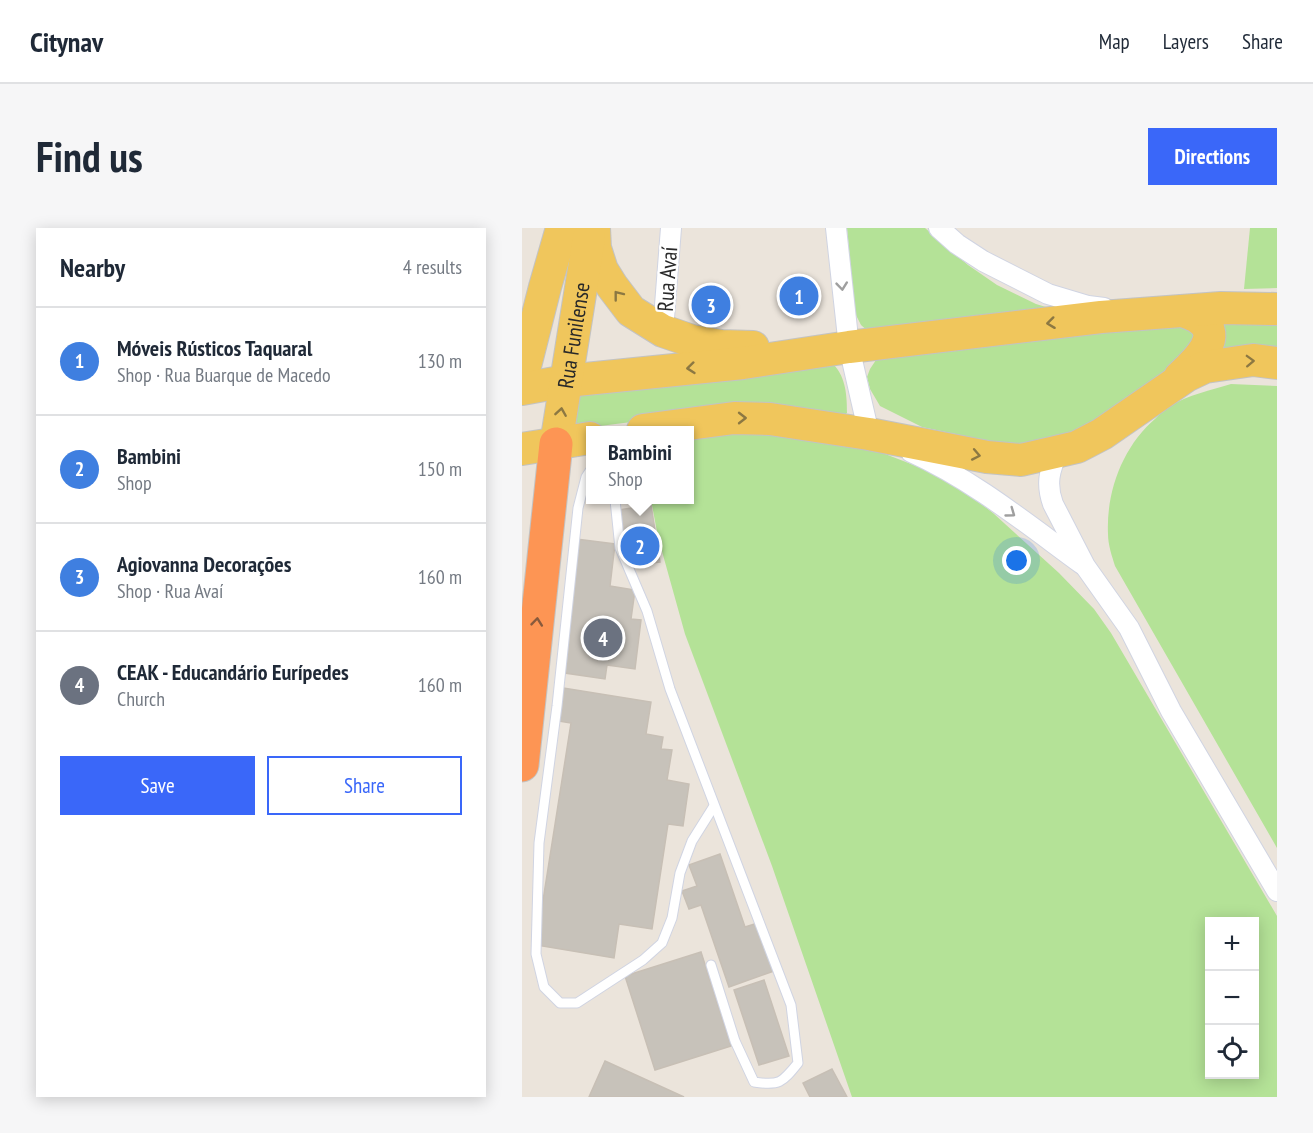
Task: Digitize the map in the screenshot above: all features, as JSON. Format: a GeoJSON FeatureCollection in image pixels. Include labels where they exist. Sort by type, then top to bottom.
{"type":"FeatureCollection","features":[{"type":"Feature","properties":{"kind":"highway"},"geometry":{"type":"LineString","coordinates":[[522,765],[556,444]]}},
{"type":"Feature","properties":{"kind":"main road"},"geometry":{"type":"LineString","coordinates":[[522,378],[562,228]]}},
{"type":"Feature","properties":{"kind":"main road"},"geometry":{"type":"LineString","coordinates":[[592,228],[602,270],[612,286],[631,311],[663,331],[692,341],[721,346],[834,349]]}},
{"type":"Feature","properties":{"kind":"main road","name":"Rua Funilense"},"geometry":{"type":"LineString","coordinates":[[556,444],[592,228]]}},
{"type":"Feature","properties":{"kind":"main road"},"geometry":{"type":"LineString","coordinates":[[522,327],[545,287]]}},
{"type":"Feature","properties":{"kind":"main road"},"geometry":{"type":"LineString","coordinates":[[522,389],[566,381],[743,363],[834,349],[1101,317],[1221,308],[1277,309]]}},
{"type":"Feature","properties":{"kind":"main road"},"geometry":{"type":"LineString","coordinates":[[1166,389],[1205,352],[1208,344],[1205,323],[1198,317],[1183,311]]}},
{"type":"Feature","properties":{"kind":"main road"},"geometry":{"type":"LineString","coordinates":[[674,426],[735,418],[770,419],[916,442],[987,457],[1022,460],[1077,447],[1102,434],[1166,389],[1204,367],[1253,360],[1277,363]]}},
{"type":"Feature","properties":{"kind":"main road"},"geometry":{"type":"LineString","coordinates":[[522,449],[586,439]]}},
{"type":"Feature","properties":{"kind":"street","name":"Rua Avaí"},"geometry":{"type":"LineString","coordinates":[[663,331],[671,228]]}},
{"type":"Feature","properties":{"kind":"street"},"geometry":{"type":"LineString","coordinates":[[836,228],[834,349],[869,434],[935,463],[963,480],[1085,566]]}},
{"type":"Feature","properties":{"kind":"street"},"geometry":{"type":"LineString","coordinates":[[939,228],[957,244],[983,261],[1048,294],[1088,306],[1149,313]]}},
{"type":"Feature","properties":{"kind":"street"},"geometry":{"type":"LineString","coordinates":[[952,228],[983,261]]}},
{"type":"Feature","properties":{"kind":"street"},"geometry":{"type":"LineString","coordinates":[[1058,452],[1051,466],[1049,494],[1053,504],[1085,566],[1129,628],[1171,711],[1277,891]]}},
{"type":"Feature","properties":{"kind":"lane"},"geometry":{"type":"LineString","coordinates":[[586,477],[578,508],[557,706],[539,843],[536,954],[544,987],[560,1003],[577,1004],[643,960],[662,943],[672,918],[680,873],[692,840],[714,806]]}},
{"type":"Feature","properties":{"kind":"lane"},"geometry":{"type":"LineString","coordinates":[[615,504],[620,548],[647,611],[670,689],[790,1005],[798,1063],[787,1078],[773,1085],[754,1082],[735,1041],[711,965]]}},
{"type":"Feature","properties":{"kind":"green space"},"geometry":{"type":"Polygon","coordinates":[[[847,228],[925,228],[968,265],[997,285],[1036,304],[1069,314],[870,333],[861,325],[855,313],[847,228]]]}},
{"type":"Feature","properties":{"kind":"green space"},"geometry":{"type":"Polygon","coordinates":[[[1250,228],[1277,228],[1277,288],[1244,289],[1250,228]]]}},
{"type":"Feature","properties":{"kind":"green space"},"geometry":{"type":"Polygon","coordinates":[[[1216,318],[1277,321],[1277,354],[1219,352],[1216,318]]]}},
{"type":"Feature","properties":{"kind":"green space"},"geometry":{"type":"Polygon","coordinates":[[[1185,321],[1200,339],[1178,363],[1082,430],[1022,446],[922,427],[880,406],[870,389],[867,377],[878,357],[1185,321]]]}},
{"type":"Feature","properties":{"kind":"green space"},"geometry":{"type":"Polygon","coordinates":[[[834,365],[843,381],[847,413],[841,418],[725,410],[580,427],[574,423],[581,390],[834,365]]]}},
{"type":"Feature","properties":{"kind":"green space"},"geometry":{"type":"Polygon","coordinates":[[[1231,384],[1277,386],[1277,848],[1115,566],[1108,538],[1110,502],[1119,470],[1144,429],[1177,402],[1231,384]]]}},
{"type":"Feature","properties":{"kind":"green space"},"geometry":{"type":"Polygon","coordinates":[[[773,432],[880,452],[924,469],[966,492],[993,513],[1059,573],[1094,609],[1111,633],[1277,916],[1277,1097],[852,1097],[772,866],[685,634],[658,537],[652,504],[694,504],[694,436],[773,432]]]}},
{"type":"Feature","properties":{"kind":"building"},"geometry":{"type":"Polygon","coordinates":[[[651,505],[660,562],[652,563],[650,552],[626,556],[619,510],[651,505]]]}},
{"type":"Feature","properties":{"kind":"building"},"geometry":{"type":"Polygon","coordinates":[[[576,539],[615,544],[610,586],[635,590],[631,619],[641,620],[635,669],[607,665],[605,679],[558,672],[576,539]]]}},
{"type":"Feature","properties":{"kind":"building"},"geometry":{"type":"Polygon","coordinates":[[[557,687],[651,702],[646,734],[663,737],[661,749],[672,750],[667,780],[689,784],[683,826],[668,824],[652,929],[619,924],[614,958],[536,945],[571,723],[552,720],[557,687]]]}},
{"type":"Feature","properties":{"kind":"building"},"geometry":{"type":"Polygon","coordinates":[[[720,854],[745,927],[758,923],[774,971],[729,987],[701,905],[689,909],[682,891],[697,886],[689,865],[720,854]]]}},
{"type":"Feature","properties":{"kind":"building"},"geometry":{"type":"Polygon","coordinates":[[[701,952],[731,1046],[655,1070],[625,976],[701,952]]]}},
{"type":"Feature","properties":{"kind":"building"},"geometry":{"type":"Polygon","coordinates":[[[764,980],[789,1056],[759,1065],[734,990],[764,980]]]}},
{"type":"Feature","properties":{"kind":"building"},"geometry":{"type":"Polygon","coordinates":[[[605,1061],[684,1097],[589,1097],[605,1061]]]}},
{"type":"Feature","properties":{"kind":"building"},"geometry":{"type":"Polygon","coordinates":[[[832,1069],[847,1097],[810,1097],[803,1083],[832,1069]]]}},
{"type":"Feature","properties":{"kind":"place","name":"Móveis Rústicos Taquaral"},"geometry":{"type":"Point","coordinates":[799,296]}},
{"type":"Feature","properties":{"kind":"place","name":"Agiovanna Decorações"},"geometry":{"type":"Point","coordinates":[711,305]}},
{"type":"Feature","properties":{"kind":"place","name":"Bambini"},"geometry":{"type":"Point","coordinates":[640,546]}},
{"type":"Feature","properties":{"kind":"place","name":"CEAK - Educandário Eurípedes"},"geometry":{"type":"Point","coordinates":[603,638]}}]}
